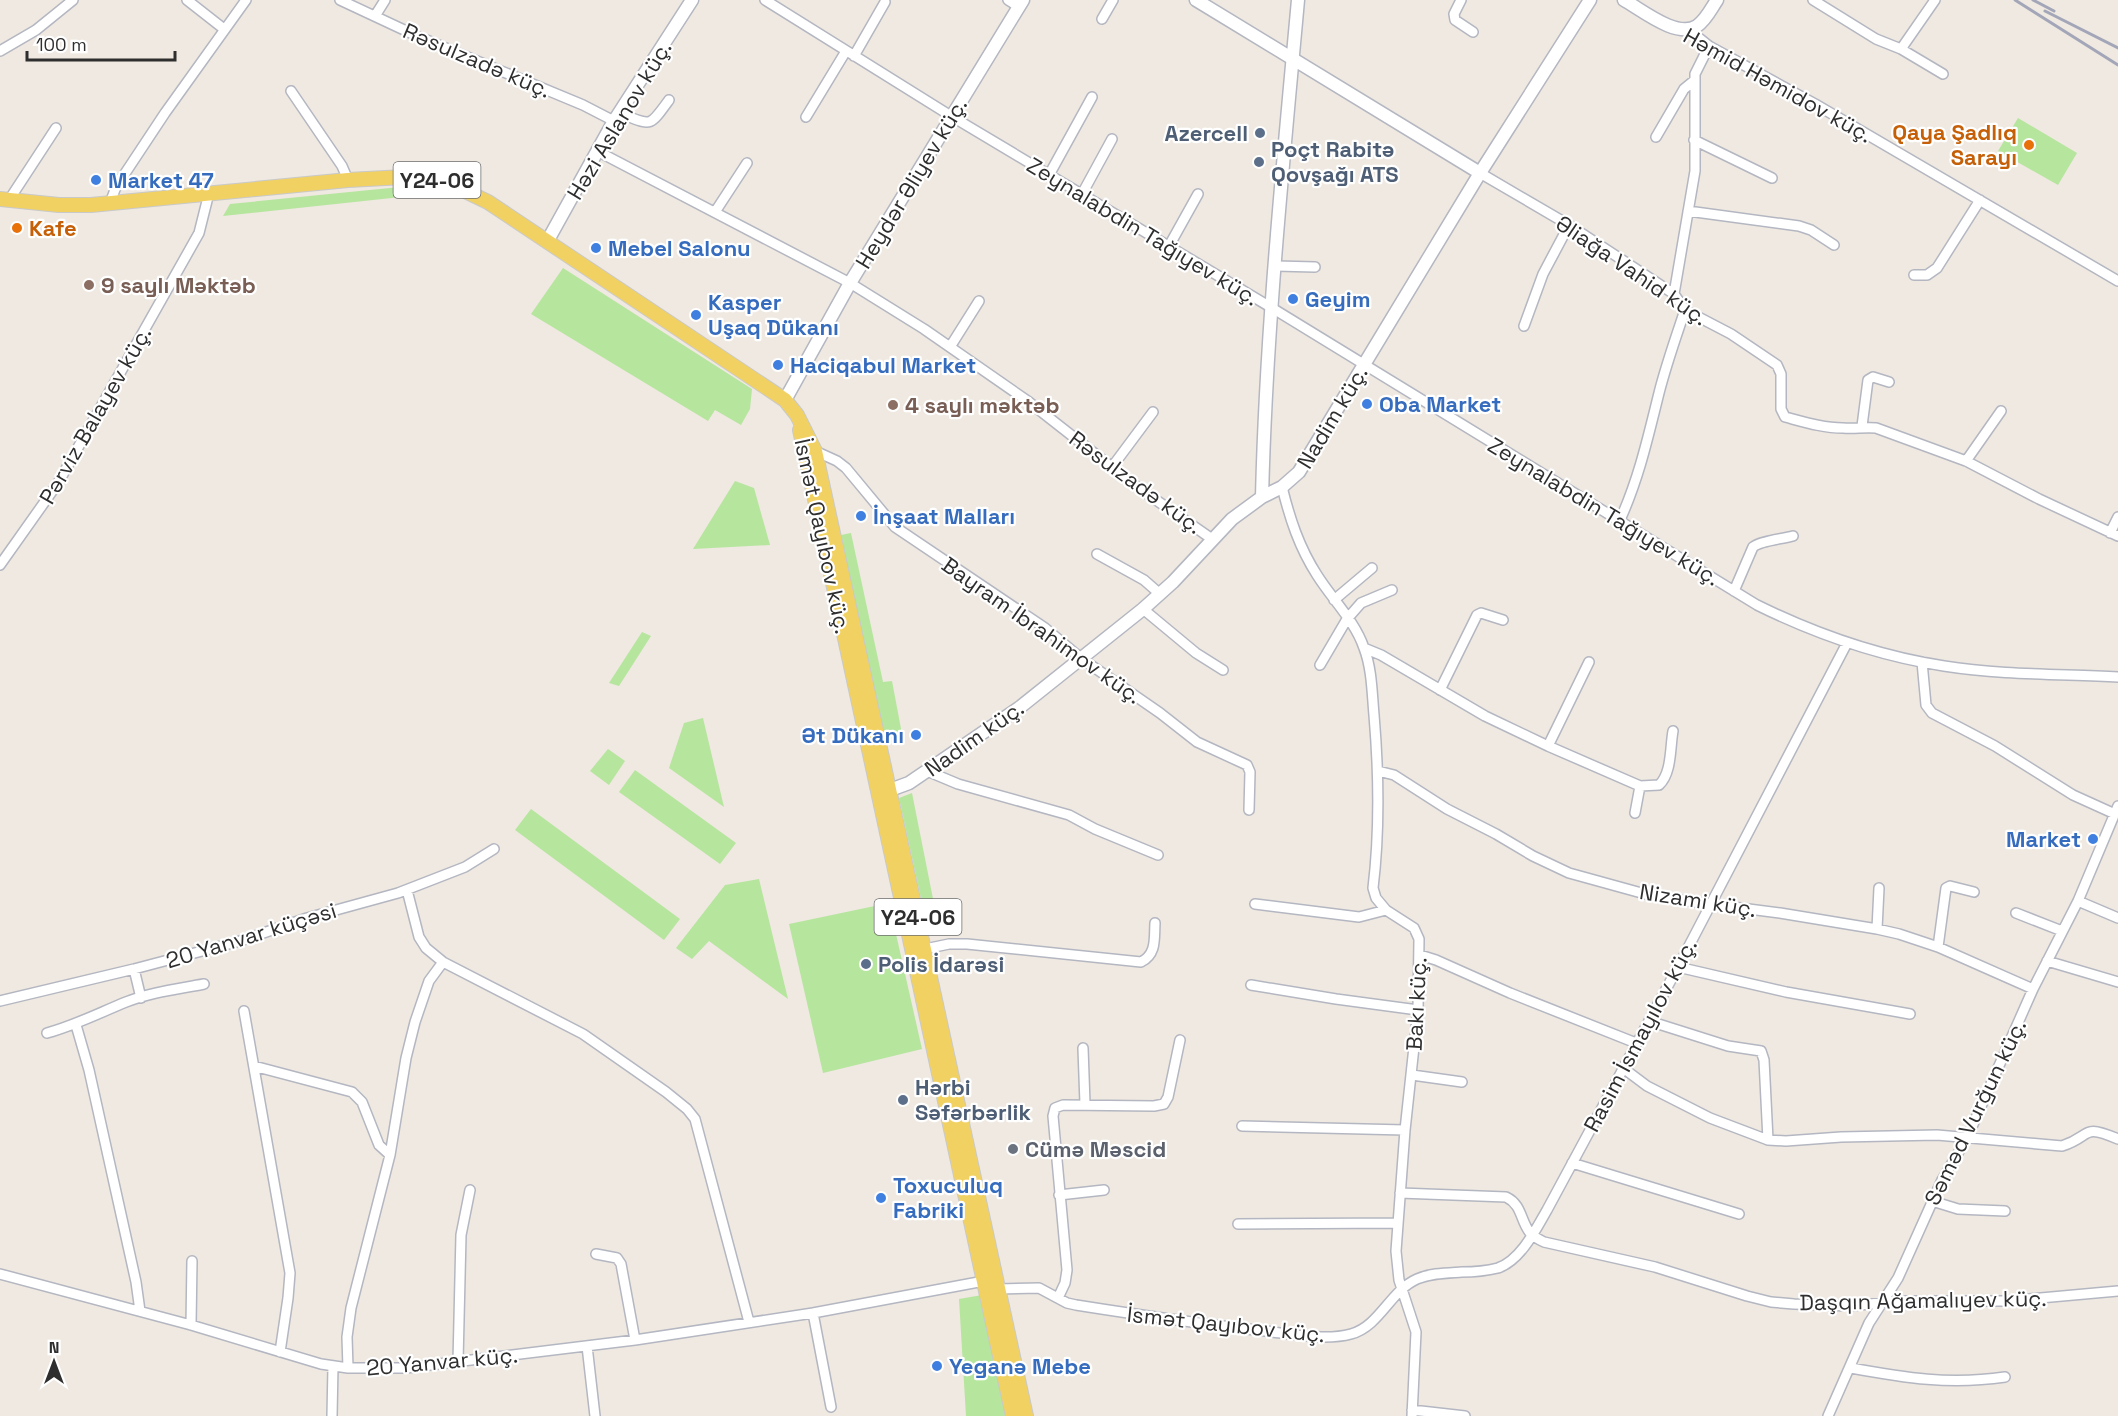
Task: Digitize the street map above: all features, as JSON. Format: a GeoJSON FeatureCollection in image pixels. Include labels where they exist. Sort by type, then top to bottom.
{"type":"FeatureCollection","features":[{"type":"Feature","properties":{"kind":"main road","name":"Həzi Aslanov küç."},"geometry":{"type":"LineString","coordinates":[[548,240],[616,117],[692,0]]}},
{"type":"Feature","properties":{"kind":"main road","name":"Əliağa Vahid küç."},"geometry":{"type":"LineString","coordinates":[[1196,0],[1480,173]]}},
{"type":"Feature","properties":{"kind":"main road"},"geometry":{"type":"LineString","coordinates":[[1262,497],[1264,419],[1272,308],[1298,0]]}},
{"type":"Feature","properties":{"kind":"main road","name":"Nadim küç."},"geometry":{"type":"LineString","coordinates":[[884,792],[909,783],[1012,714],[1160,594],[1232,519],[1262,497],[1282,487],[1299,472],[1480,173],[1590,0]]}},
{"type":"Feature","properties":{"kind":"main road","name":"Həmid Həmidov küç."},"geometry":{"type":"LineString","coordinates":[[1624,0],[1665,24],[1689,30]]}},
{"type":"Feature","properties":{"kind":"main road"},"geometry":{"type":"LineString","coordinates":[[1689,30],[1698,26],[1705,19],[1717,0]]}},
{"type":"Feature","properties":{"kind":"main road","name":"Heydər Əliyev küç."},"geometry":{"type":"LineString","coordinates":[[785,400],[850,283],[1017,2]]}},
{"type":"Feature","properties":{"kind":"main road","name":"Y24-06"},"geometry":{"type":"LineString","coordinates":[[4,200],[68,205],[348,180],[404,177],[439,181],[488,202],[548,240],[785,400],[797,415],[799,422]]}},
{"type":"Feature","properties":{"kind":"main road","name":"İsmət Qayıbov küç."},"geometry":{"type":"LineString","coordinates":[[799,422],[815,451],[1013,1416]]}},
{"type":"Feature","properties":{"kind":"main road","name":"İsmət Qayıbov küç."},"geometry":{"type":"LineString","coordinates":[[799,422],[804,454],[884,792],[925,949],[1026,1416]]}},
{"type":"Feature","properties":{"kind":"street"},"geometry":{"type":"LineString","coordinates":[[0,51],[36,30],[74,0]]}},
{"type":"Feature","properties":{"kind":"street"},"geometry":{"type":"LineString","coordinates":[[187,0],[224,29]]}},
{"type":"Feature","properties":{"kind":"street"},"geometry":{"type":"LineString","coordinates":[[110,203],[116,187],[152,132],[246,0]]}},
{"type":"Feature","properties":{"kind":"street","name":"Rəsulzadə küç."},"geometry":{"type":"LineString","coordinates":[[340,0],[417,36],[616,117],[647,123],[654,121],[669,100]]}},
{"type":"Feature","properties":{"kind":"street"},"geometry":{"type":"LineString","coordinates":[[375,16],[385,0]]}},
{"type":"Feature","properties":{"kind":"street","name":"Zeynalabdin Tağıyev küç."},"geometry":{"type":"LineString","coordinates":[[765,0],[951,116],[1272,308],[1734,591],[1785,619],[1847,643],[1922,662],[1977,670],[2118,677]]}},
{"type":"Feature","properties":{"kind":"street"},"geometry":{"type":"LineString","coordinates":[[1102,19],[1113,0]]}},
{"type":"Feature","properties":{"kind":"street"},"geometry":{"type":"LineString","coordinates":[[1461,0],[1454,14],[1455,20],[1473,32]]}},
{"type":"Feature","properties":{"kind":"street"},"geometry":{"type":"LineString","coordinates":[[1813,0],[1876,39],[1901,49],[1943,74]]}},
{"type":"Feature","properties":{"kind":"street"},"geometry":{"type":"LineString","coordinates":[[1901,49],[1935,0]]}},
{"type":"Feature","properties":{"kind":"street"},"geometry":{"type":"LineString","coordinates":[[806,117],[885,2]]}},
{"type":"Feature","properties":{"kind":"street","name":"Həmid Həmidov küç."},"geometry":{"type":"LineString","coordinates":[[1689,30],[1709,46],[1815,104],[2118,281]]}},
{"type":"Feature","properties":{"kind":"street"},"geometry":{"type":"LineString","coordinates":[[1674,294],[1695,171],[1695,80],[1698,67],[1709,46]]}},
{"type":"Feature","properties":{"kind":"street"},"geometry":{"type":"LineString","coordinates":[[1656,137],[1684,89],[1695,80]]}},
{"type":"Feature","properties":{"kind":"street"},"geometry":{"type":"LineString","coordinates":[[291,91],[342,166],[348,180]]}},
{"type":"Feature","properties":{"kind":"street"},"geometry":{"type":"LineString","coordinates":[[1049,175],[1092,97]]}},
{"type":"Feature","properties":{"kind":"street"},"geometry":{"type":"LineString","coordinates":[[4,200],[56,128]]}},
{"type":"Feature","properties":{"kind":"street"},"geometry":{"type":"LineString","coordinates":[[1082,194],[1112,139]]}},
{"type":"Feature","properties":{"kind":"street"},"geometry":{"type":"LineString","coordinates":[[1694,140],[1772,178]]}},
{"type":"Feature","properties":{"kind":"street","name":"Rəsulzadə küç."},"geometry":{"type":"LineString","coordinates":[[597,151],[850,283],[950,347],[1029,402],[1136,486],[1212,538]]}},
{"type":"Feature","properties":{"kind":"street"},"geometry":{"type":"LineString","coordinates":[[715,213],[747,163]]}},
{"type":"Feature","properties":{"kind":"street","name":"Əliağa Vahid küç."},"geometry":{"type":"LineString","coordinates":[[1480,173],[1569,225],[1674,294],[1685,309],[1731,334],[1777,365],[1782,374],[1781,409],[1785,417],[1817,425],[1876,428],[1966,461],[2114,535]]}},
{"type":"Feature","properties":{"kind":"street","name":"Pərviz Balayev küç."},"geometry":{"type":"LineString","coordinates":[[0,566],[58,483],[199,233],[209,193]]}},
{"type":"Feature","properties":{"kind":"street"},"geometry":{"type":"LineString","coordinates":[[1169,246],[1198,194]]}},
{"type":"Feature","properties":{"kind":"street"},"geometry":{"type":"LineString","coordinates":[[1914,275],[1928,275],[1937,268],[1980,200]]}},
{"type":"Feature","properties":{"kind":"street"},"geometry":{"type":"LineString","coordinates":[[1688,210],[1799,226],[1811,230],[1834,245]]}},
{"type":"Feature","properties":{"kind":"street"},"geometry":{"type":"LineString","coordinates":[[1524,326],[1543,274],[1569,225]]}},
{"type":"Feature","properties":{"kind":"street"},"geometry":{"type":"LineString","coordinates":[[1276,266],[1315,267]]}},
{"type":"Feature","properties":{"kind":"street"},"geometry":{"type":"LineString","coordinates":[[950,347],[979,301]]}},
{"type":"Feature","properties":{"kind":"street"},"geometry":{"type":"LineString","coordinates":[[1620,520],[1646,450],[1660,391],[1685,309]]}},
{"type":"Feature","properties":{"kind":"street"},"geometry":{"type":"LineString","coordinates":[[1862,426],[1868,380],[1872,376],[1890,381]]}},
{"type":"Feature","properties":{"kind":"street"},"geometry":{"type":"LineString","coordinates":[[1966,461],[2001,411]]}},
{"type":"Feature","properties":{"kind":"street"},"geometry":{"type":"LineString","coordinates":[[1112,467],[1153,412]]}},
{"type":"Feature","properties":{"kind":"street","name":"Bayram İbrahimov küç."},"geometry":{"type":"LineString","coordinates":[[815,451],[837,461],[846,468],[895,528],[1045,628],[1082,659],[1161,713],[1197,742],[1247,765],[1250,772],[1249,810]]}},
{"type":"Feature","properties":{"kind":"street"},"geometry":{"type":"LineString","coordinates":[[1255,904],[1359,917],[1386,910],[1376,898],[1374,888],[1378,771],[1371,681],[1365,648],[1297,540],[1282,487]]}},
{"type":"Feature","properties":{"kind":"street"},"geometry":{"type":"LineString","coordinates":[[2114,535],[2118,517]]}},
{"type":"Feature","properties":{"kind":"street"},"geometry":{"type":"LineString","coordinates":[[1734,591],[1753,547],[1757,543],[1777,541],[1793,536]]}},
{"type":"Feature","properties":{"kind":"street"},"geometry":{"type":"LineString","coordinates":[[1097,554],[1143,580],[1160,594]]}},
{"type":"Feature","properties":{"kind":"street"},"geometry":{"type":"LineString","coordinates":[[1334,600],[1372,568]]}},
{"type":"Feature","properties":{"kind":"street"},"geometry":{"type":"LineString","coordinates":[[1320,665],[1347,619],[1361,603],[1392,590]]}},
{"type":"Feature","properties":{"kind":"street"},"geometry":{"type":"LineString","coordinates":[[1143,609],[1196,653],[1223,670]]}},
{"type":"Feature","properties":{"kind":"street"},"geometry":{"type":"LineString","coordinates":[[1440,690],[1477,615],[1482,613],[1503,620]]}},
{"type":"Feature","properties":{"kind":"street","name":"Rasim İsmayılov küç."},"geometry":{"type":"LineString","coordinates":[[1531,1235],[1678,967],[1847,643]]}},
{"type":"Feature","properties":{"kind":"street"},"geometry":{"type":"LineString","coordinates":[[1365,648],[1485,716],[1640,786],[1659,785],[1663,781],[1668,768],[1673,731]]}},
{"type":"Feature","properties":{"kind":"street"},"geometry":{"type":"LineString","coordinates":[[1548,746],[1589,662]]}},
{"type":"Feature","properties":{"kind":"street"},"geometry":{"type":"LineString","coordinates":[[1922,662],[1926,705],[1932,713],[1995,746],[2073,795],[2117,810]]}},
{"type":"Feature","properties":{"kind":"street"},"geometry":{"type":"LineString","coordinates":[[927,771],[957,784],[1069,815],[1095,829],[1158,855]]}},
{"type":"Feature","properties":{"kind":"street","name":"Nizami küç."},"geometry":{"type":"LineString","coordinates":[[1378,771],[1394,775],[1447,809],[1569,873],[1656,897],[1711,903],[1877,929],[1938,947],[2033,989]]}},
{"type":"Feature","properties":{"kind":"street"},"geometry":{"type":"LineString","coordinates":[[1635,813],[1640,786]]}},
{"type":"Feature","properties":{"kind":"street","name":"Səməd Vurğun küç."},"geometry":{"type":"LineString","coordinates":[[1828,1416],[1869,1323],[1898,1278],[1932,1201],[1967,1138],[2033,989],[2114,831],[2117,810]]}},
{"type":"Feature","properties":{"kind":"street","name":"20 Yanvar küçəsi"},"geometry":{"type":"LineString","coordinates":[[0,1001],[240,941],[307,918],[406,890],[465,867],[494,849]]}},
{"type":"Feature","properties":{"kind":"street"},"geometry":{"type":"LineString","coordinates":[[1938,947],[1946,888],[1950,886],[1974,892]]}},
{"type":"Feature","properties":{"kind":"street"},"geometry":{"type":"LineString","coordinates":[[1877,929],[1880,888]]}},
{"type":"Feature","properties":{"kind":"street"},"geometry":{"type":"LineString","coordinates":[[406,890],[419,937],[426,948],[443,962],[584,1034],[687,1109],[695,1119],[749,1322]]}},
{"type":"Feature","properties":{"kind":"street"},"geometry":{"type":"LineString","coordinates":[[2078,902],[2118,918]]}},
{"type":"Feature","properties":{"kind":"street","name":"Bakı küç."},"geometry":{"type":"LineString","coordinates":[[1386,910],[1414,928],[1419,939],[1420,955],[1418,1010],[1404,1130],[1396,1251],[1401,1289],[1416,1332],[1412,1413]]}},
{"type":"Feature","properties":{"kind":"street"},"geometry":{"type":"LineString","coordinates":[[2016,914],[2062,932]]}},
{"type":"Feature","properties":{"kind":"street"},"geometry":{"type":"LineString","coordinates":[[925,949],[948,944],[967,944],[1142,962],[1149,958],[1153,951],[1155,923]]}},
{"type":"Feature","properties":{"kind":"street"},"geometry":{"type":"LineString","coordinates":[[1420,955],[1636,1043]]}},
{"type":"Feature","properties":{"kind":"street"},"geometry":{"type":"LineString","coordinates":[[2047,961],[2118,982]]}},
{"type":"Feature","properties":{"kind":"street"},"geometry":{"type":"LineString","coordinates":[[348,1368],[347,1337],[351,1308],[390,1155],[406,1058],[429,981],[443,962]]}},
{"type":"Feature","properties":{"kind":"street"},"geometry":{"type":"LineString","coordinates":[[1678,967],[1786,992],[1910,1014]]}},
{"type":"Feature","properties":{"kind":"street"},"geometry":{"type":"LineString","coordinates":[[134,969],[141,998]]}},
{"type":"Feature","properties":{"kind":"street"},"geometry":{"type":"LineString","coordinates":[[47,1033],[76,1025],[141,998],[204,984]]}},
{"type":"Feature","properties":{"kind":"street"},"geometry":{"type":"LineString","coordinates":[[1251,985],[1418,1010]]}},
{"type":"Feature","properties":{"kind":"street"},"geometry":{"type":"LineString","coordinates":[[244,1011],[290,1273],[280,1352]]}},
{"type":"Feature","properties":{"kind":"street"},"geometry":{"type":"LineString","coordinates":[[1649,1021],[1728,1046],[1761,1051],[1764,1060],[1768,1140]]}},
{"type":"Feature","properties":{"kind":"street"},"geometry":{"type":"LineString","coordinates":[[76,1025],[89,1070],[119,1204],[140,1311]]}},
{"type":"Feature","properties":{"kind":"street"},"geometry":{"type":"LineString","coordinates":[[1058,1298],[1065,1283],[1067,1270],[1053,1116],[1055,1108],[1063,1105],[1085,1104],[1154,1106],[1164,1104],[1168,1097],[1180,1040]]}},
{"type":"Feature","properties":{"kind":"street"},"geometry":{"type":"LineString","coordinates":[[1083,1048],[1085,1104]]}},
{"type":"Feature","properties":{"kind":"street"},"geometry":{"type":"LineString","coordinates":[[254,1066],[352,1092],[362,1102],[379,1145],[390,1155]]}},
{"type":"Feature","properties":{"kind":"street"},"geometry":{"type":"LineString","coordinates":[[1623,1068],[1647,1086],[1710,1118],[1768,1140],[1905,1135],[2062,1146],[2072,1143],[2090,1131],[2099,1131],[2118,1139]]}},
{"type":"Feature","properties":{"kind":"street"},"geometry":{"type":"LineString","coordinates":[[1412,1075],[1462,1082]]}},
{"type":"Feature","properties":{"kind":"street"},"geometry":{"type":"LineString","coordinates":[[1242,1126],[1404,1130]]}},
{"type":"Feature","properties":{"kind":"street"},"geometry":{"type":"LineString","coordinates":[[1572,1162],[1739,1214]]}},
{"type":"Feature","properties":{"kind":"street"},"geometry":{"type":"LineString","coordinates":[[458,1362],[461,1234],[470,1190]]}},
{"type":"Feature","properties":{"kind":"street"},"geometry":{"type":"LineString","coordinates":[[1059,1195],[1104,1190]]}},
{"type":"Feature","properties":{"kind":"street"},"geometry":{"type":"LineString","coordinates":[[1400,1193],[1506,1197],[1518,1205],[1531,1235]]}},
{"type":"Feature","properties":{"kind":"street"},"geometry":{"type":"LineString","coordinates":[[1932,1201],[1958,1209],[2006,1211]]}},
{"type":"Feature","properties":{"kind":"street"},"geometry":{"type":"LineString","coordinates":[[1238,1224],[1398,1222]]}},
{"type":"Feature","properties":{"kind":"street","name":"İsmət Qayıbov küç."},"geometry":{"type":"LineString","coordinates":[[998,1289],[1039,1288],[1076,1305],[1160,1318],[1314,1336],[1337,1336],[1353,1334],[1370,1323],[1401,1289],[1417,1279],[1436,1274],[1478,1271],[1509,1262],[1531,1235]]}},
{"type":"Feature","properties":{"kind":"street","name":"Daşqın Ağamalıyev küç."},"geometry":{"type":"LineString","coordinates":[[1531,1235],[1544,1242],[1655,1267],[1771,1302],[1850,1306],[1883,1303],[2007,1301],[2118,1291]]}},
{"type":"Feature","properties":{"kind":"street"},"geometry":{"type":"LineString","coordinates":[[596,1254],[617,1258],[621,1264],[635,1340]]}},
{"type":"Feature","properties":{"kind":"street"},"geometry":{"type":"LineString","coordinates":[[191,1325],[192,1261]]}},
{"type":"Feature","properties":{"kind":"street","name":"20 Yanvar küç."},"geometry":{"type":"LineString","coordinates":[[0,1274],[191,1325],[280,1352],[348,1368],[406,1368],[635,1340],[813,1313],[984,1281]]}},
{"type":"Feature","properties":{"kind":"street"},"geometry":{"type":"LineString","coordinates":[[813,1313],[831,1407]]}},
{"type":"Feature","properties":{"kind":"street"},"geometry":{"type":"LineString","coordinates":[[587,1346],[595,1416]]}},
{"type":"Feature","properties":{"kind":"street"},"geometry":{"type":"LineString","coordinates":[[332,1416],[333,1366]]}},
{"type":"Feature","properties":{"kind":"street"},"geometry":{"type":"LineString","coordinates":[[1851,1368],[1893,1376],[1937,1380],[1974,1382],[2005,1377]]}},
{"type":"Feature","properties":{"kind":"street"},"geometry":{"type":"LineString","coordinates":[[1412,1413],[1465,1416]]}},
{"type":"Feature","properties":{"kind":"green space"},"geometry":{"type":"Polygon","coordinates":[[[2018,118],[2077,153],[2058,185],[1998,151],[2018,118]]]}},
{"type":"Feature","properties":{"kind":"green space"},"geometry":{"type":"Polygon","coordinates":[[[420,185],[437,196],[401,197],[223,216],[230,204],[420,185]]]}},
{"type":"Feature","properties":{"kind":"green space"},"geometry":{"type":"Polygon","coordinates":[[[563,268],[752,389],[750,409],[741,425],[715,410],[708,421],[531,314],[563,268]]]}},
{"type":"Feature","properties":{"kind":"green space"},"geometry":{"type":"Polygon","coordinates":[[[735,481],[754,488],[770,545],[693,549],[735,481]]]}},
{"type":"Feature","properties":{"kind":"green space"},"geometry":{"type":"Polygon","coordinates":[[[851,533],[883,682],[892,681],[902,734],[884,737],[841,535],[851,533]]]}},
{"type":"Feature","properties":{"kind":"green space"},"geometry":{"type":"Polygon","coordinates":[[[642,632],[651,636],[619,686],[609,683],[642,632]]]}},
{"type":"Feature","properties":{"kind":"green space"},"geometry":{"type":"Polygon","coordinates":[[[703,718],[724,807],[669,768],[684,723],[703,718]]]}},
{"type":"Feature","properties":{"kind":"green space"},"geometry":{"type":"Polygon","coordinates":[[[608,749],[625,761],[609,785],[590,771],[608,749]]]}},
{"type":"Feature","properties":{"kind":"green space"},"geometry":{"type":"Polygon","coordinates":[[[635,770],[736,843],[720,864],[619,792],[635,770]]]}},
{"type":"Feature","properties":{"kind":"green space"},"geometry":{"type":"Polygon","coordinates":[[[912,793],[940,934],[929,935],[899,798],[912,793]]]}},
{"type":"Feature","properties":{"kind":"green space"},"geometry":{"type":"Polygon","coordinates":[[[531,809],[680,919],[664,940],[515,830],[531,809]]]}},
{"type":"Feature","properties":{"kind":"green space"},"geometry":{"type":"Polygon","coordinates":[[[759,879],[788,999],[709,941],[692,959],[676,948],[725,885],[759,879]]]}},
{"type":"Feature","properties":{"kind":"green space"},"geometry":{"type":"Polygon","coordinates":[[[889,903],[922,1049],[823,1073],[789,924],[889,903]]]}},
{"type":"Feature","properties":{"kind":"green space"},"geometry":{"type":"Polygon","coordinates":[[[982,1295],[1008,1416],[966,1416],[959,1299],[982,1295]]]}},
{"type":"Feature","properties":{"kind":"railway"},"geometry":{"type":"LineString","coordinates":[[2015,0],[2118,65]]}},
{"type":"Feature","properties":{"kind":"railway"},"geometry":{"type":"LineString","coordinates":[[2033,0],[2054,11]]}},
{"type":"Feature","properties":{"kind":"railway"},"geometry":{"type":"LineString","coordinates":[[2045,11],[2118,48]]}},
{"type":"Feature","properties":{"kind":"place","name":"Azercell"},"geometry":{"type":"Point","coordinates":[1260,133]}},
{"type":"Feature","properties":{"kind":"place","name":"Qaya Şadlıq Sarayı"},"geometry":{"type":"Point","coordinates":[2029,145]}},
{"type":"Feature","properties":{"kind":"place","name":"Poçt Rabitə Qovşağı ATS"},"geometry":{"type":"Point","coordinates":[1259,162]}},
{"type":"Feature","properties":{"kind":"place","name":"Market 47"},"geometry":{"type":"Point","coordinates":[96,180]}},
{"type":"Feature","properties":{"kind":"place","name":"Kafe"},"geometry":{"type":"Point","coordinates":[17,228]}},
{"type":"Feature","properties":{"kind":"place","name":"Mebel Salonu"},"geometry":{"type":"Point","coordinates":[596,248]}},
{"type":"Feature","properties":{"kind":"place","name":"9 saylı Məktəb"},"geometry":{"type":"Point","coordinates":[89,285]}},
{"type":"Feature","properties":{"kind":"place","name":"Geyim"},"geometry":{"type":"Point","coordinates":[1293,299]}},
{"type":"Feature","properties":{"kind":"place","name":"Kasper Uşaq Dükanı"},"geometry":{"type":"Point","coordinates":[696,315]}},
{"type":"Feature","properties":{"kind":"place","name":"Haciqabul Market"},"geometry":{"type":"Point","coordinates":[778,365]}},
{"type":"Feature","properties":{"kind":"place","name":"Oba Market"},"geometry":{"type":"Point","coordinates":[1367,404]}},
{"type":"Feature","properties":{"kind":"place","name":"4 saylı məktəb"},"geometry":{"type":"Point","coordinates":[893,405]}},
{"type":"Feature","properties":{"kind":"place","name":"İnşaat Malları"},"geometry":{"type":"Point","coordinates":[861,516]}},
{"type":"Feature","properties":{"kind":"place","name":"Ət Dükanı"},"geometry":{"type":"Point","coordinates":[916,735]}},
{"type":"Feature","properties":{"kind":"place","name":"Market"},"geometry":{"type":"Point","coordinates":[2093,839]}},
{"type":"Feature","properties":{"kind":"place","name":"Polis İdarəsi"},"geometry":{"type":"Point","coordinates":[866,964]}},
{"type":"Feature","properties":{"kind":"place","name":"Hərbi Səfərbərlik"},"geometry":{"type":"Point","coordinates":[903,1100]}},
{"type":"Feature","properties":{"kind":"place","name":"Cümə Məscid"},"geometry":{"type":"Point","coordinates":[1013,1149]}},
{"type":"Feature","properties":{"kind":"place","name":"Toxuculuq Fabriki"},"geometry":{"type":"Point","coordinates":[881,1198]}},
{"type":"Feature","properties":{"kind":"place","name":"Yeganə Mebe"},"geometry":{"type":"Point","coordinates":[937,1366]}}]}
